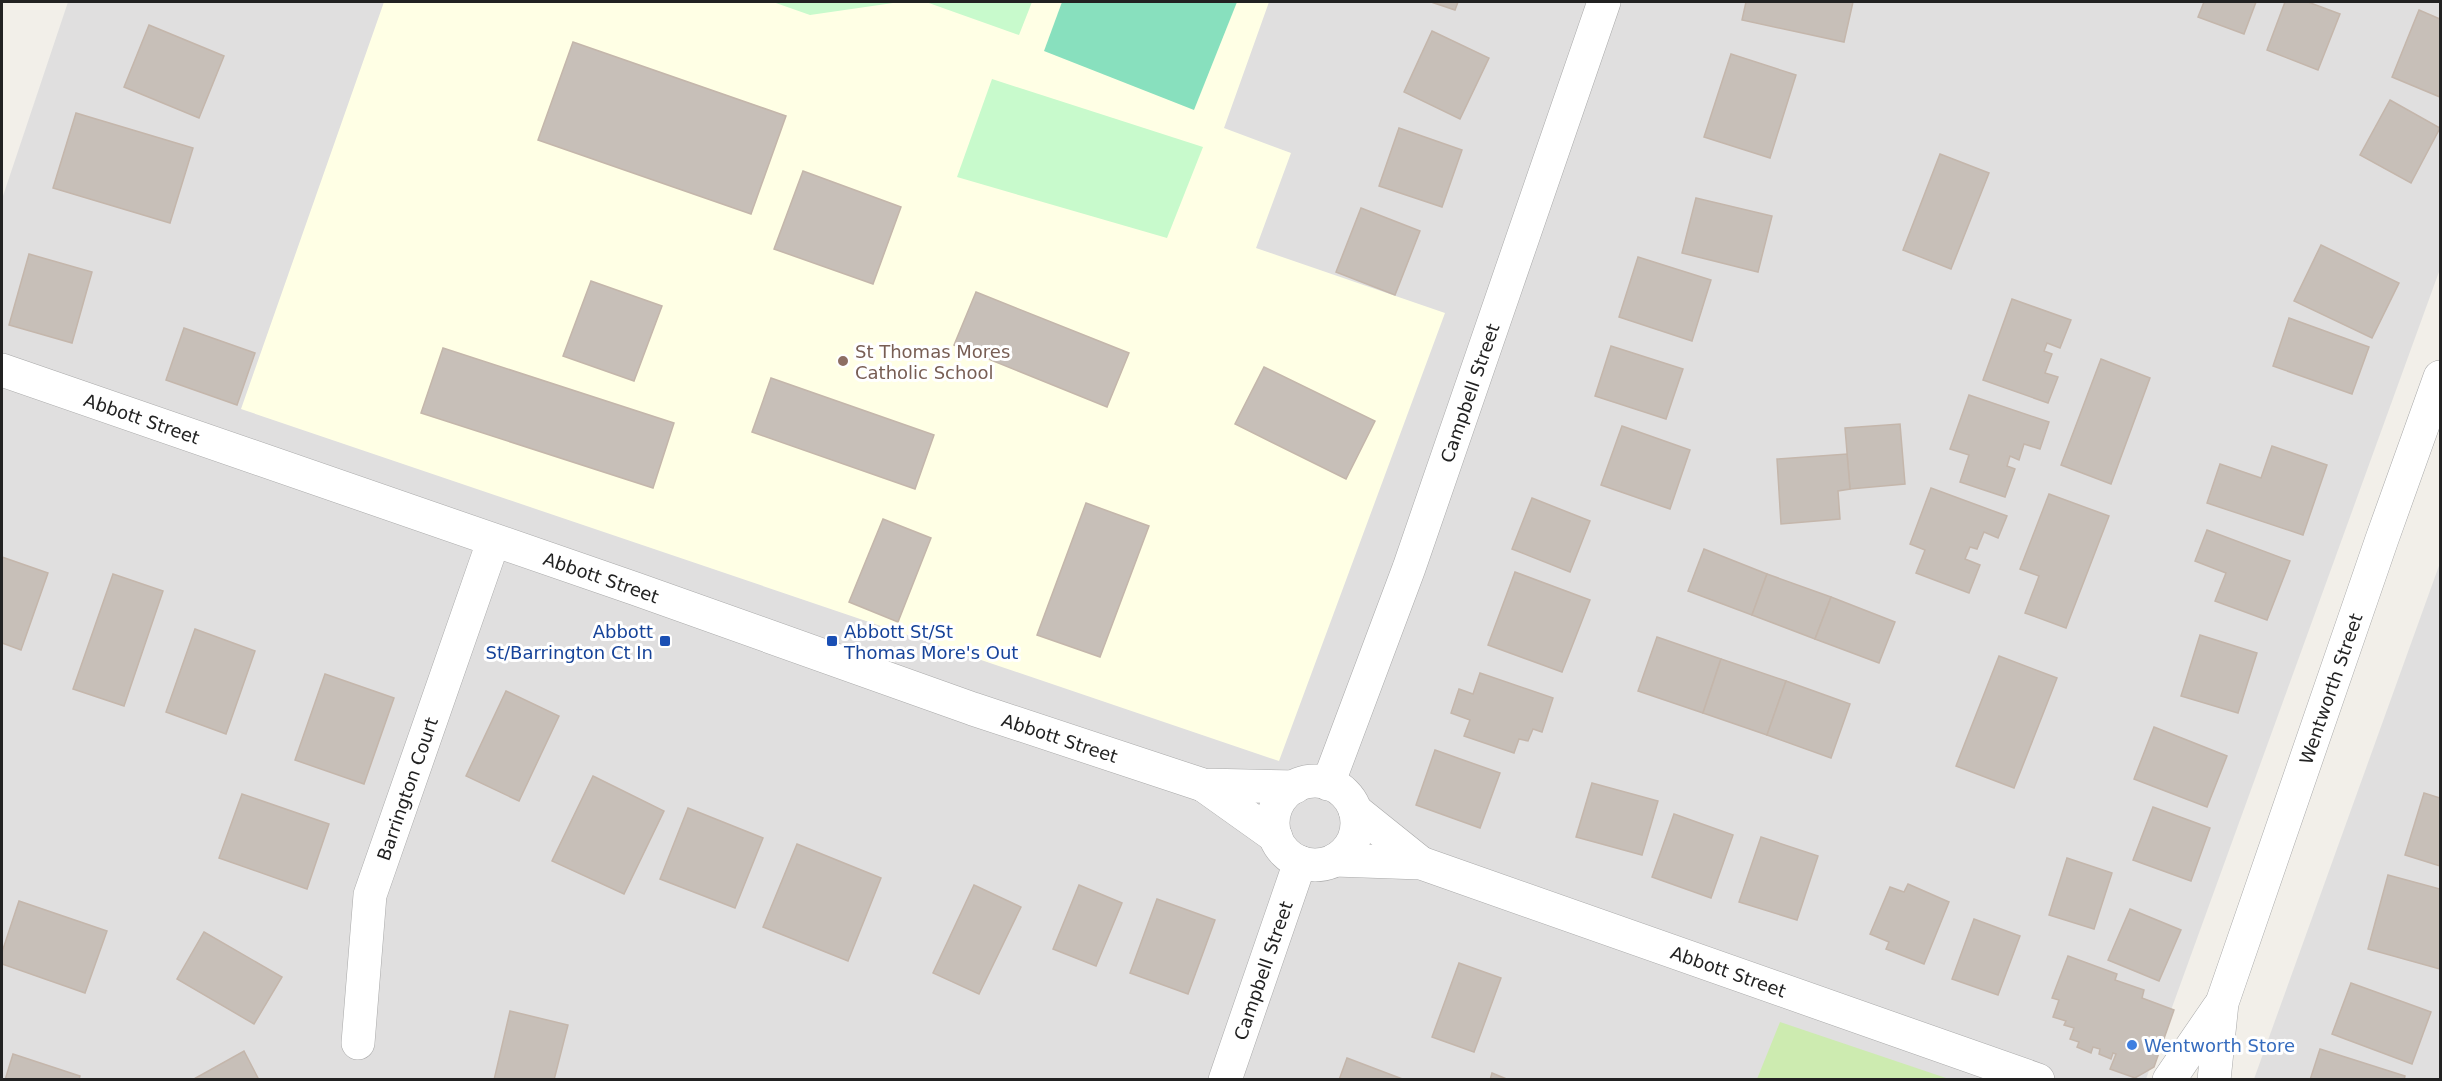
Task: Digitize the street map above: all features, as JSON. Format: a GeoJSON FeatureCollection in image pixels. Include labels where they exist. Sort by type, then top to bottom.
{"type":"FeatureCollection","features":[{"type":"Feature","properties":{"kind":"street","name":"Campbell Street"},"geometry":{"type":"LineString","coordinates":[[1328,784],[1409,568],[1604,2]]}},
{"type":"Feature","properties":{"kind":"street","name":"Abbott Street"},"geometry":{"type":"LineString","coordinates":[[2,370],[493,542],[636,589],[974,709],[1203,785],[1295,787]]}},
{"type":"Feature","properties":{"kind":"street","name":"Wentworth Street"},"geometry":{"type":"LineString","coordinates":[[2214,1080],[2222,1003],[2440,377]]}},
{"type":"Feature","properties":{"kind":"street","name":"Barrington Court"},"geometry":{"type":"LineString","coordinates":[[357,1043],[370,895],[493,542]]}},
{"type":"Feature","properties":{"kind":"street"},"geometry":{"type":"LineString","coordinates":[[1309,782],[1328,784],[1348,797],[1355,810],[1357,825],[1354,839],[1346,851],[1335,860],[1321,865],[1300,862],[1282,849],[1275,837],[1273,822],[1276,808],[1284,795],[1295,787],[1309,782]]}},
{"type":"Feature","properties":{"kind":"street","name":"Abbott Street"},"geometry":{"type":"LineString","coordinates":[[1203,785],[1275,837]]}},
{"type":"Feature","properties":{"kind":"street","name":"Abbott Street"},"geometry":{"type":"LineString","coordinates":[[1355,810],[1421,862]]}},
{"type":"Feature","properties":{"kind":"street","name":"Abbott Street"},"geometry":{"type":"LineString","coordinates":[[1335,860],[1421,862],[2038,1080]]}},
{"type":"Feature","properties":{"kind":"street","name":"Campbell Street"},"geometry":{"type":"LineString","coordinates":[[1225,1080],[1300,862]]}},
{"type":"Feature","properties":{"kind":"street","name":"Wentworth Street"},"geometry":{"type":"LineString","coordinates":[[2169,1080],[2222,1003]]}},
{"type":"Feature","properties":{"kind":"shaded area"},"geometry":{"type":"Polygon","coordinates":[[[68,2],[2440,2],[2440,269],[2146,1079],[2,1080],[2,199],[68,2]]]}},
{"type":"Feature","properties":{"kind":"shaded area","name":"St Thomas Mores Catholic School"},"geometry":{"type":"Polygon","coordinates":[[[384,2],[1269,2],[1224,128],[1291,153],[1256,248],[1445,313],[1279,761],[241,409],[384,2]]]}},
{"type":"Feature","properties":{"kind":"shaded area"},"geometry":{"type":"Polygon","coordinates":[[[2440,563],[2440,1079],[2254,1079],[2440,563]]]}},
{"type":"Feature","properties":{"kind":"green space"},"geometry":{"type":"Polygon","coordinates":[[[773,2],[900,2],[810,15],[773,2]]]}},
{"type":"Feature","properties":{"kind":"green space"},"geometry":{"type":"Polygon","coordinates":[[[926,2],[1032,2],[1019,35],[926,2]]]}},
{"type":"Feature","properties":{"kind":"green space"},"geometry":{"type":"Polygon","coordinates":[[[1062,2],[1237,2],[1194,110],[1044,51],[1062,2]]]}},
{"type":"Feature","properties":{"kind":"green space"},"geometry":{"type":"Polygon","coordinates":[[[992,79],[1203,147],[1167,238],[957,177],[992,79]]]}},
{"type":"Feature","properties":{"kind":"green space"},"geometry":{"type":"Polygon","coordinates":[[[1780,1022],[1949,1079],[1757,1079],[1780,1022]]]}},
{"type":"Feature","properties":{"kind":"building"},"geometry":{"type":"Polygon","coordinates":[[[1431,2],[1458,2],[1455,10],[1431,2]]]}},
{"type":"Feature","properties":{"kind":"building"},"geometry":{"type":"Polygon","coordinates":[[[1746,2],[1853,2],[1844,42],[1742,20],[1746,2]]]}},
{"type":"Feature","properties":{"kind":"building"},"geometry":{"type":"Polygon","coordinates":[[[2204,2],[2256,2],[2244,34],[2198,17],[2204,2]]]}},
{"type":"Feature","properties":{"kind":"building"},"geometry":{"type":"Polygon","coordinates":[[[2285,2],[2308,2],[2340,14],[2318,70],[2267,50],[2285,2]]]}},
{"type":"Feature","properties":{"kind":"building"},"geometry":{"type":"Polygon","coordinates":[[[2419,10],[2440,19],[2440,97],[2392,77],[2419,10]]]}},
{"type":"Feature","properties":{"kind":"building"},"geometry":{"type":"Polygon","coordinates":[[[149,25],[224,56],[199,118],[124,87],[149,25]]]}},
{"type":"Feature","properties":{"kind":"building"},"geometry":{"type":"Polygon","coordinates":[[[1432,31],[1489,58],[1460,119],[1404,92],[1432,31]]]}},
{"type":"Feature","properties":{"kind":"building"},"geometry":{"type":"Polygon","coordinates":[[[573,42],[786,116],[751,214],[538,140],[573,42]]]}},
{"type":"Feature","properties":{"kind":"building"},"geometry":{"type":"Polygon","coordinates":[[[1731,54],[1796,75],[1770,158],[1704,137],[1731,54]]]}},
{"type":"Feature","properties":{"kind":"building"},"geometry":{"type":"Polygon","coordinates":[[[2390,100],[2440,128],[2411,183],[2360,155],[2390,100]]]}},
{"type":"Feature","properties":{"kind":"building"},"geometry":{"type":"Polygon","coordinates":[[[76,113],[193,148],[170,223],[53,188],[76,113]]]}},
{"type":"Feature","properties":{"kind":"building"},"geometry":{"type":"Polygon","coordinates":[[[1399,128],[1462,150],[1442,207],[1379,186],[1399,128]]]}},
{"type":"Feature","properties":{"kind":"building"},"geometry":{"type":"Polygon","coordinates":[[[1940,154],[1989,173],[1951,269],[1903,250],[1940,154]]]}},
{"type":"Feature","properties":{"kind":"building"},"geometry":{"type":"Polygon","coordinates":[[[803,171],[901,207],[873,284],[774,249],[803,171]]]}},
{"type":"Feature","properties":{"kind":"building"},"geometry":{"type":"Polygon","coordinates":[[[1696,198],[1772,216],[1758,272],[1682,253],[1696,198]]]}},
{"type":"Feature","properties":{"kind":"building"},"geometry":{"type":"Polygon","coordinates":[[[1361,208],[1420,231],[1395,295],[1336,272],[1361,208]]]}},
{"type":"Feature","properties":{"kind":"building"},"geometry":{"type":"Polygon","coordinates":[[[2321,245],[2399,283],[2372,338],[2294,301],[2321,245]]]}},
{"type":"Feature","properties":{"kind":"building"},"geometry":{"type":"Polygon","coordinates":[[[29,254],[92,272],[72,343],[9,325],[29,254]]]}},
{"type":"Feature","properties":{"kind":"building"},"geometry":{"type":"Polygon","coordinates":[[[1638,257],[1711,280],[1692,341],[1619,317],[1638,257]]]}},
{"type":"Feature","properties":{"kind":"building"},"geometry":{"type":"Polygon","coordinates":[[[591,281],[662,306],[634,381],[563,356],[591,281]]]}},
{"type":"Feature","properties":{"kind":"building"},"geometry":{"type":"Polygon","coordinates":[[[976,292],[1129,353],[1107,407],[954,345],[976,292]]]}},
{"type":"Feature","properties":{"kind":"building"},"geometry":{"type":"Polygon","coordinates":[[[2012,299],[2071,320],[2060,348],[2047,343],[2044,351],[2052,354],[2045,373],[2058,377],[2048,403],[1983,380],[2012,299]]]}},
{"type":"Feature","properties":{"kind":"building"},"geometry":{"type":"Polygon","coordinates":[[[2289,318],[2369,347],[2352,394],[2273,366],[2289,318]]]}},
{"type":"Feature","properties":{"kind":"building"},"geometry":{"type":"Polygon","coordinates":[[[184,328],[255,353],[237,405],[166,380],[184,328]]]}},
{"type":"Feature","properties":{"kind":"building"},"geometry":{"type":"Polygon","coordinates":[[[1611,346],[1683,369],[1666,419],[1595,396],[1611,346]]]}},
{"type":"Feature","properties":{"kind":"building"},"geometry":{"type":"Polygon","coordinates":[[[443,348],[674,423],[653,488],[421,413],[443,348]]]}},
{"type":"Feature","properties":{"kind":"building"},"geometry":{"type":"Polygon","coordinates":[[[2101,359],[2150,378],[2111,484],[2061,465],[2101,359]]]}},
{"type":"Feature","properties":{"kind":"building"},"geometry":{"type":"Polygon","coordinates":[[[1264,367],[1375,421],[1346,479],[1235,424],[1264,367]]]}},
{"type":"Feature","properties":{"kind":"building"},"geometry":{"type":"Polygon","coordinates":[[[771,378],[934,435],[915,489],[752,432],[771,378]]]}},
{"type":"Feature","properties":{"kind":"building"},"geometry":{"type":"Polygon","coordinates":[[[1969,395],[2049,422],[2040,449],[2024,444],[2019,460],[2010,456],[2007,466],[2015,469],[2005,497],[1960,482],[1969,455],[1950,449],[1969,395]]]}},
{"type":"Feature","properties":{"kind":"building"},"geometry":{"type":"Polygon","coordinates":[[[1900,424],[1905,484],[1850,489],[1845,428],[1900,424]]]}},
{"type":"Feature","properties":{"kind":"building"},"geometry":{"type":"Polygon","coordinates":[[[1622,426],[1690,450],[1670,509],[1601,485],[1622,426]]]}},
{"type":"Feature","properties":{"kind":"building"},"geometry":{"type":"Polygon","coordinates":[[[2272,446],[2327,465],[2303,535],[2207,503],[2220,464],[2261,478],[2272,446]]]}},
{"type":"Feature","properties":{"kind":"building"},"geometry":{"type":"Polygon","coordinates":[[[1847,454],[1850,489],[1838,491],[1840,519],[1781,524],[1777,459],[1847,454]]]}},
{"type":"Feature","properties":{"kind":"building"},"geometry":{"type":"Polygon","coordinates":[[[1931,488],[2007,516],[1998,538],[1984,532],[1977,549],[1970,547],[1965,559],[1980,565],[1969,593],[1916,573],[1925,550],[1910,544],[1931,488]]]}},
{"type":"Feature","properties":{"kind":"building"},"geometry":{"type":"Polygon","coordinates":[[[2049,494],[2109,516],[2066,628],[2025,613],[2039,576],[2020,569],[2049,494]]]}},
{"type":"Feature","properties":{"kind":"building"},"geometry":{"type":"Polygon","coordinates":[[[1532,498],[1590,521],[1570,572],[1512,549],[1532,498]]]}},
{"type":"Feature","properties":{"kind":"building"},"geometry":{"type":"Polygon","coordinates":[[[1086,503],[1149,526],[1100,657],[1037,635],[1086,503]]]}},
{"type":"Feature","properties":{"kind":"building"},"geometry":{"type":"Polygon","coordinates":[[[883,519],[931,538],[898,622],[849,602],[883,519]]]}},
{"type":"Feature","properties":{"kind":"building"},"geometry":{"type":"Polygon","coordinates":[[[2207,530],[2290,561],[2267,620],[2215,601],[2226,573],[2195,561],[2207,530]]]}},
{"type":"Feature","properties":{"kind":"building"},"geometry":{"type":"Polygon","coordinates":[[[1704,549],[1767,574],[1752,615],[1688,591],[1704,549]]]}},
{"type":"Feature","properties":{"kind":"building"},"geometry":{"type":"Polygon","coordinates":[[[2,557],[48,573],[21,650],[2,643],[2,557]]]}},
{"type":"Feature","properties":{"kind":"building"},"geometry":{"type":"Polygon","coordinates":[[[1515,572],[1590,600],[1562,672],[1488,645],[1515,572]]]}},
{"type":"Feature","properties":{"kind":"building"},"geometry":{"type":"Polygon","coordinates":[[[113,574],[163,591],[124,706],[73,689],[113,574]]]}},
{"type":"Feature","properties":{"kind":"building"},"geometry":{"type":"Polygon","coordinates":[[[1767,574],[1831,597],[1815,639],[1752,615],[1767,574]]]}},
{"type":"Feature","properties":{"kind":"building"},"geometry":{"type":"Polygon","coordinates":[[[1831,597],[1895,622],[1879,663],[1815,639],[1831,597]]]}},
{"type":"Feature","properties":{"kind":"building"},"geometry":{"type":"Polygon","coordinates":[[[195,629],[255,651],[226,734],[166,712],[195,629]]]}},
{"type":"Feature","properties":{"kind":"building"},"geometry":{"type":"Polygon","coordinates":[[[2200,635],[2257,653],[2238,713],[2181,696],[2200,635]]]}},
{"type":"Feature","properties":{"kind":"building"},"geometry":{"type":"Polygon","coordinates":[[[1657,637],[1721,659],[1703,713],[1638,691],[1657,637]]]}},
{"type":"Feature","properties":{"kind":"building"},"geometry":{"type":"Polygon","coordinates":[[[1999,656],[2057,678],[2014,788],[1956,766],[1999,656]]]}},
{"type":"Feature","properties":{"kind":"building"},"geometry":{"type":"Polygon","coordinates":[[[1721,659],[1786,681],[1767,735],[1703,713],[1721,659]]]}},
{"type":"Feature","properties":{"kind":"building"},"geometry":{"type":"Polygon","coordinates":[[[1480,673],[1553,698],[1542,732],[1533,729],[1528,741],[1519,739],[1514,753],[1464,736],[1470,720],[1451,713],[1459,689],[1473,694],[1480,673]]]}},
{"type":"Feature","properties":{"kind":"building"},"geometry":{"type":"Polygon","coordinates":[[[325,674],[394,698],[364,784],[295,760],[325,674]]]}},
{"type":"Feature","properties":{"kind":"building"},"geometry":{"type":"Polygon","coordinates":[[[1786,681],[1850,704],[1831,758],[1767,735],[1786,681]]]}},
{"type":"Feature","properties":{"kind":"building"},"geometry":{"type":"Polygon","coordinates":[[[506,691],[559,716],[519,801],[466,776],[506,691]]]}},
{"type":"Feature","properties":{"kind":"building"},"geometry":{"type":"Polygon","coordinates":[[[2154,727],[2227,756],[2207,807],[2134,779],[2154,727]]]}},
{"type":"Feature","properties":{"kind":"building"},"geometry":{"type":"Polygon","coordinates":[[[1435,750],[1500,773],[1480,828],[1416,805],[1435,750]]]}},
{"type":"Feature","properties":{"kind":"building"},"geometry":{"type":"Polygon","coordinates":[[[593,776],[664,811],[624,894],[552,861],[593,776]]]}},
{"type":"Feature","properties":{"kind":"building"},"geometry":{"type":"Polygon","coordinates":[[[1592,783],[1658,801],[1642,855],[1576,837],[1592,783]]]}},
{"type":"Feature","properties":{"kind":"building"},"geometry":{"type":"Polygon","coordinates":[[[2424,793],[2440,798],[2440,866],[2405,855],[2424,793]]]}},
{"type":"Feature","properties":{"kind":"building"},"geometry":{"type":"Polygon","coordinates":[[[242,794],[329,824],[307,889],[219,858],[242,794]]]}},
{"type":"Feature","properties":{"kind":"building"},"geometry":{"type":"Polygon","coordinates":[[[2153,807],[2210,828],[2191,881],[2133,860],[2153,807]]]}},
{"type":"Feature","properties":{"kind":"building"},"geometry":{"type":"Polygon","coordinates":[[[688,808],[763,838],[735,908],[660,879],[688,808]]]}},
{"type":"Feature","properties":{"kind":"building"},"geometry":{"type":"Polygon","coordinates":[[[1674,814],[1733,835],[1711,898],[1652,877],[1674,814]]]}},
{"type":"Feature","properties":{"kind":"building"},"geometry":{"type":"Polygon","coordinates":[[[1761,837],[1818,856],[1797,920],[1739,902],[1761,837]]]}},
{"type":"Feature","properties":{"kind":"building"},"geometry":{"type":"Polygon","coordinates":[[[797,844],[881,878],[848,961],[763,927],[797,844]]]}},
{"type":"Feature","properties":{"kind":"building"},"geometry":{"type":"Polygon","coordinates":[[[2067,858],[2112,873],[2094,929],[2049,915],[2067,858]]]}},
{"type":"Feature","properties":{"kind":"building"},"geometry":{"type":"Polygon","coordinates":[[[2388,875],[2440,889],[2440,969],[2368,949],[2388,875]]]}},
{"type":"Feature","properties":{"kind":"building"},"geometry":{"type":"Polygon","coordinates":[[[1908,884],[1949,902],[1924,964],[1886,949],[1889,942],[1870,934],[1890,887],[1904,892],[1908,884]]]}},
{"type":"Feature","properties":{"kind":"building"},"geometry":{"type":"Polygon","coordinates":[[[974,885],[1021,907],[979,994],[933,973],[974,885]]]}},
{"type":"Feature","properties":{"kind":"building"},"geometry":{"type":"Polygon","coordinates":[[[1079,885],[1122,903],[1096,966],[1053,949],[1079,885]]]}},
{"type":"Feature","properties":{"kind":"building"},"geometry":{"type":"Polygon","coordinates":[[[1157,899],[1215,920],[1188,994],[1130,973],[1157,899]]]}},
{"type":"Feature","properties":{"kind":"building"},"geometry":{"type":"Polygon","coordinates":[[[19,901],[107,931],[85,993],[2,964],[2,952],[19,901]]]}},
{"type":"Feature","properties":{"kind":"building"},"geometry":{"type":"Polygon","coordinates":[[[2130,909],[2181,930],[2159,981],[2108,960],[2130,909]]]}},
{"type":"Feature","properties":{"kind":"building"},"geometry":{"type":"Polygon","coordinates":[[[1974,919],[2020,936],[1998,995],[1952,979],[1974,919]]]}},
{"type":"Feature","properties":{"kind":"building"},"geometry":{"type":"Polygon","coordinates":[[[204,932],[282,977],[254,1024],[177,979],[204,932]]]}},
{"type":"Feature","properties":{"kind":"building"},"geometry":{"type":"Polygon","coordinates":[[[2068,956],[2117,974],[2115,980],[2144,990],[2142,998],[2174,1010],[2154,1067],[2135,1078],[2110,1069],[2116,1054],[2113,1053],[2111,1059],[2099,1054],[2100,1049],[2093,1047],[2091,1053],[2077,1047],[2079,1042],[2070,1039],[2074,1028],[2064,1025],[2066,1021],[2053,1017],[2059,1000],[2052,998],[2068,956]]]}},
{"type":"Feature","properties":{"kind":"building"},"geometry":{"type":"Polygon","coordinates":[[[1459,963],[1501,978],[1474,1052],[1432,1037],[1459,963]]]}},
{"type":"Feature","properties":{"kind":"building"},"geometry":{"type":"Polygon","coordinates":[[[2351,983],[2431,1012],[2412,1064],[2332,1034],[2351,983]]]}},
{"type":"Feature","properties":{"kind":"building"},"geometry":{"type":"Polygon","coordinates":[[[510,1011],[568,1025],[554,1080],[494,1080],[510,1011]]]}},
{"type":"Feature","properties":{"kind":"building"},"geometry":{"type":"Polygon","coordinates":[[[2320,1049],[2405,1076],[2404,1080],[2310,1080],[2320,1049]]]}},
{"type":"Feature","properties":{"kind":"building"},"geometry":{"type":"Polygon","coordinates":[[[244,1051],[259,1080],[192,1080],[244,1051]]]}},
{"type":"Feature","properties":{"kind":"building"},"geometry":{"type":"Polygon","coordinates":[[[13,1054],[80,1076],[79,1080],[5,1080],[13,1054]]]}},
{"type":"Feature","properties":{"kind":"building"},"geometry":{"type":"Polygon","coordinates":[[[1347,1058],[1405,1080],[1339,1080],[1347,1058]]]}},
{"type":"Feature","properties":{"kind":"building"},"geometry":{"type":"Polygon","coordinates":[[[1492,1073],[1509,1080],[1490,1080],[1492,1073]]]}},
{"type":"Feature","properties":{"kind":"place","name":"St Thomas Mores Catholic School"},"geometry":{"type":"Point","coordinates":[843,361]}},
{"type":"Feature","properties":{"kind":"place","name":"Abbott St/Barrington Ct In"},"geometry":{"type":"Point","coordinates":[665,641]}},
{"type":"Feature","properties":{"kind":"place","name":"Abbott St/St Thomas More's Out"},"geometry":{"type":"Point","coordinates":[832,641]}},
{"type":"Feature","properties":{"kind":"place","name":"Wentworth Store"},"geometry":{"type":"Point","coordinates":[2132,1045]}}]}
